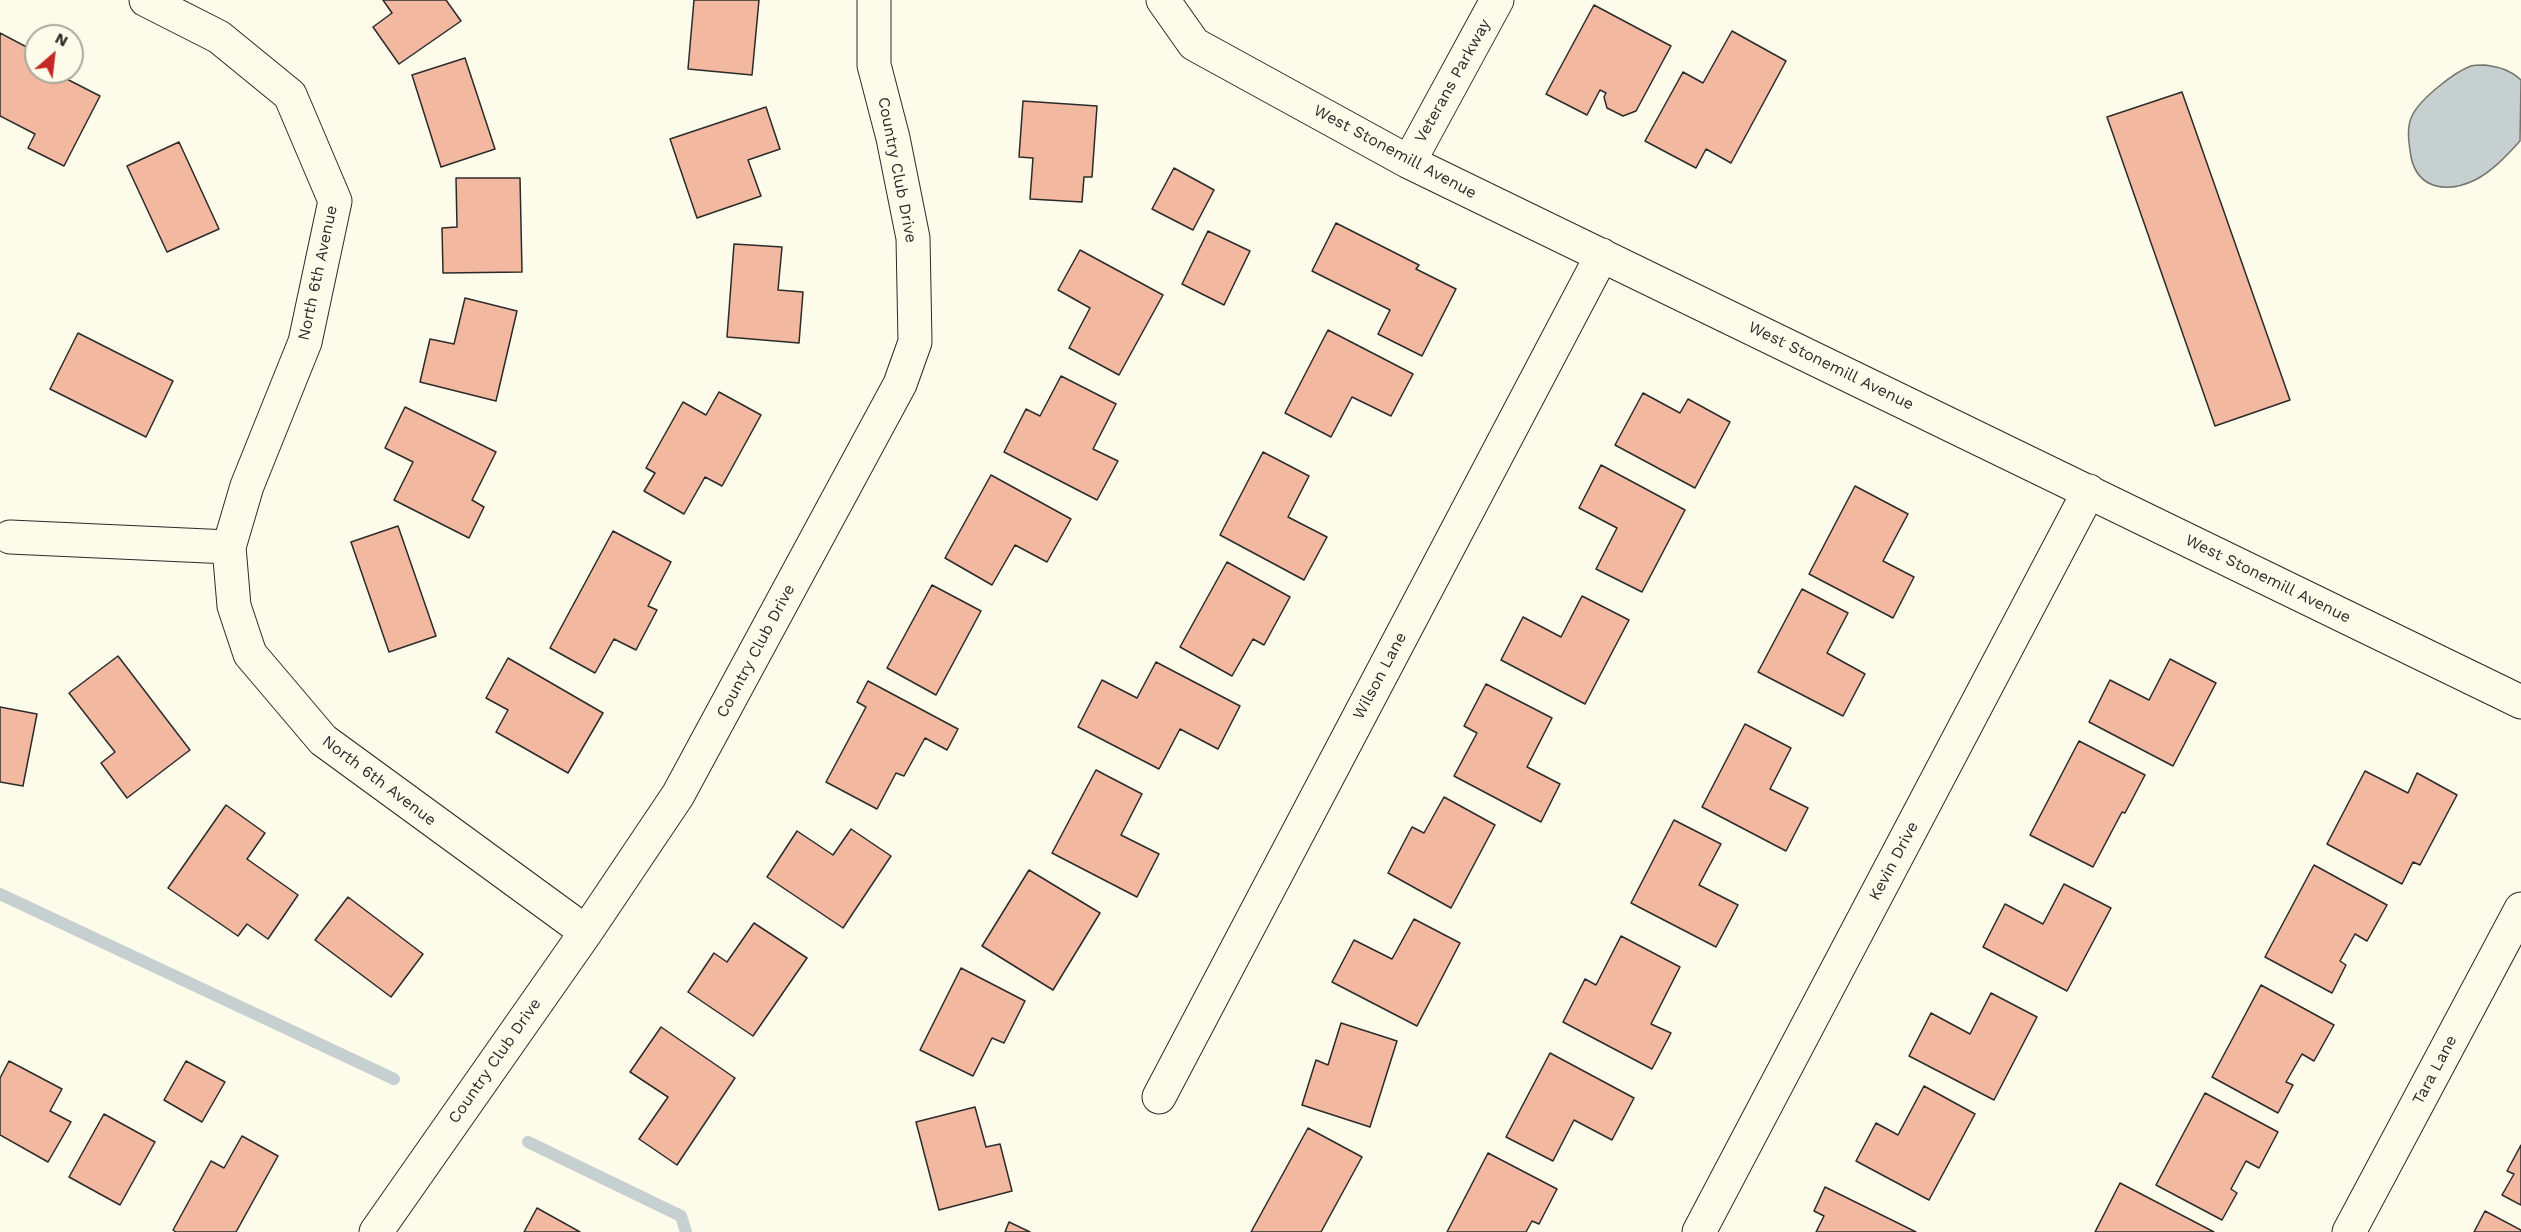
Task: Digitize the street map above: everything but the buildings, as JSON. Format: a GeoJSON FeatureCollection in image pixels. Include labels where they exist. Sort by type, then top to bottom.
{"type":"FeatureCollection","features":[{"type":"Feature","properties":{"kind":"street","name":"North 6th Avenue"},"geometry":{"type":"LineString","coordinates":[[146,0],[219,37],[290,95],[335,201],[305,342],[248,486],[229,547],[234,606],[250,654],[323,741],[586,932]]}},
{"type":"Feature","properties":{"kind":"street","name":"Country Club Drive"},"geometry":{"type":"LineString","coordinates":[[376,1232],[586,932],[678,795],[900,384],[915,342],[913,238],[893,138],[874,65],[874,0]]}},
{"type":"Feature","properties":{"kind":"street","name":"West Stonemill Avenue"},"geometry":{"type":"LineString","coordinates":[[1163,0],[1194,44],[1408,162],[2521,702]]}},
{"type":"Feature","properties":{"kind":"street","name":"Veterans Parkway"},"geometry":{"type":"LineString","coordinates":[[1408,162],[1497,0]]}},
{"type":"Feature","properties":{"kind":"street","name":"Wilson Lane"},"geometry":{"type":"LineString","coordinates":[[1159,1097],[1602,255]]}},
{"type":"Feature","properties":{"kind":"street","name":"Kevin Drive"},"geometry":{"type":"LineString","coordinates":[[1699,1232],[2089,491]]}},
{"type":"Feature","properties":{"kind":"street"},"geometry":{"type":"LineString","coordinates":[[10,537],[229,547]]}},
{"type":"Feature","properties":{"kind":"street","name":"Tara Lane"},"geometry":{"type":"LineString","coordinates":[[2349,1232],[2521,909]]}},
{"type":"Feature","properties":{"kind":"shaded area"},"geometry":{"type":"Polygon","coordinates":[[[2485,65],[2504,70],[2521,80],[2520,141],[2494,167],[2475,180],[2455,187],[2436,186],[2427,182],[2420,176],[2411,157],[2409,131],[2412,116],[2422,102],[2447,80],[2471,66],[2485,65]]]}},
{"type":"Feature","properties":{"kind":"waterway"},"geometry":{"type":"LineString","coordinates":[[0,894],[394,1079]]}},
{"type":"Feature","properties":{"kind":"waterway"},"geometry":{"type":"LineString","coordinates":[[528,1142],[681,1216],[686,1232]]}}]}
